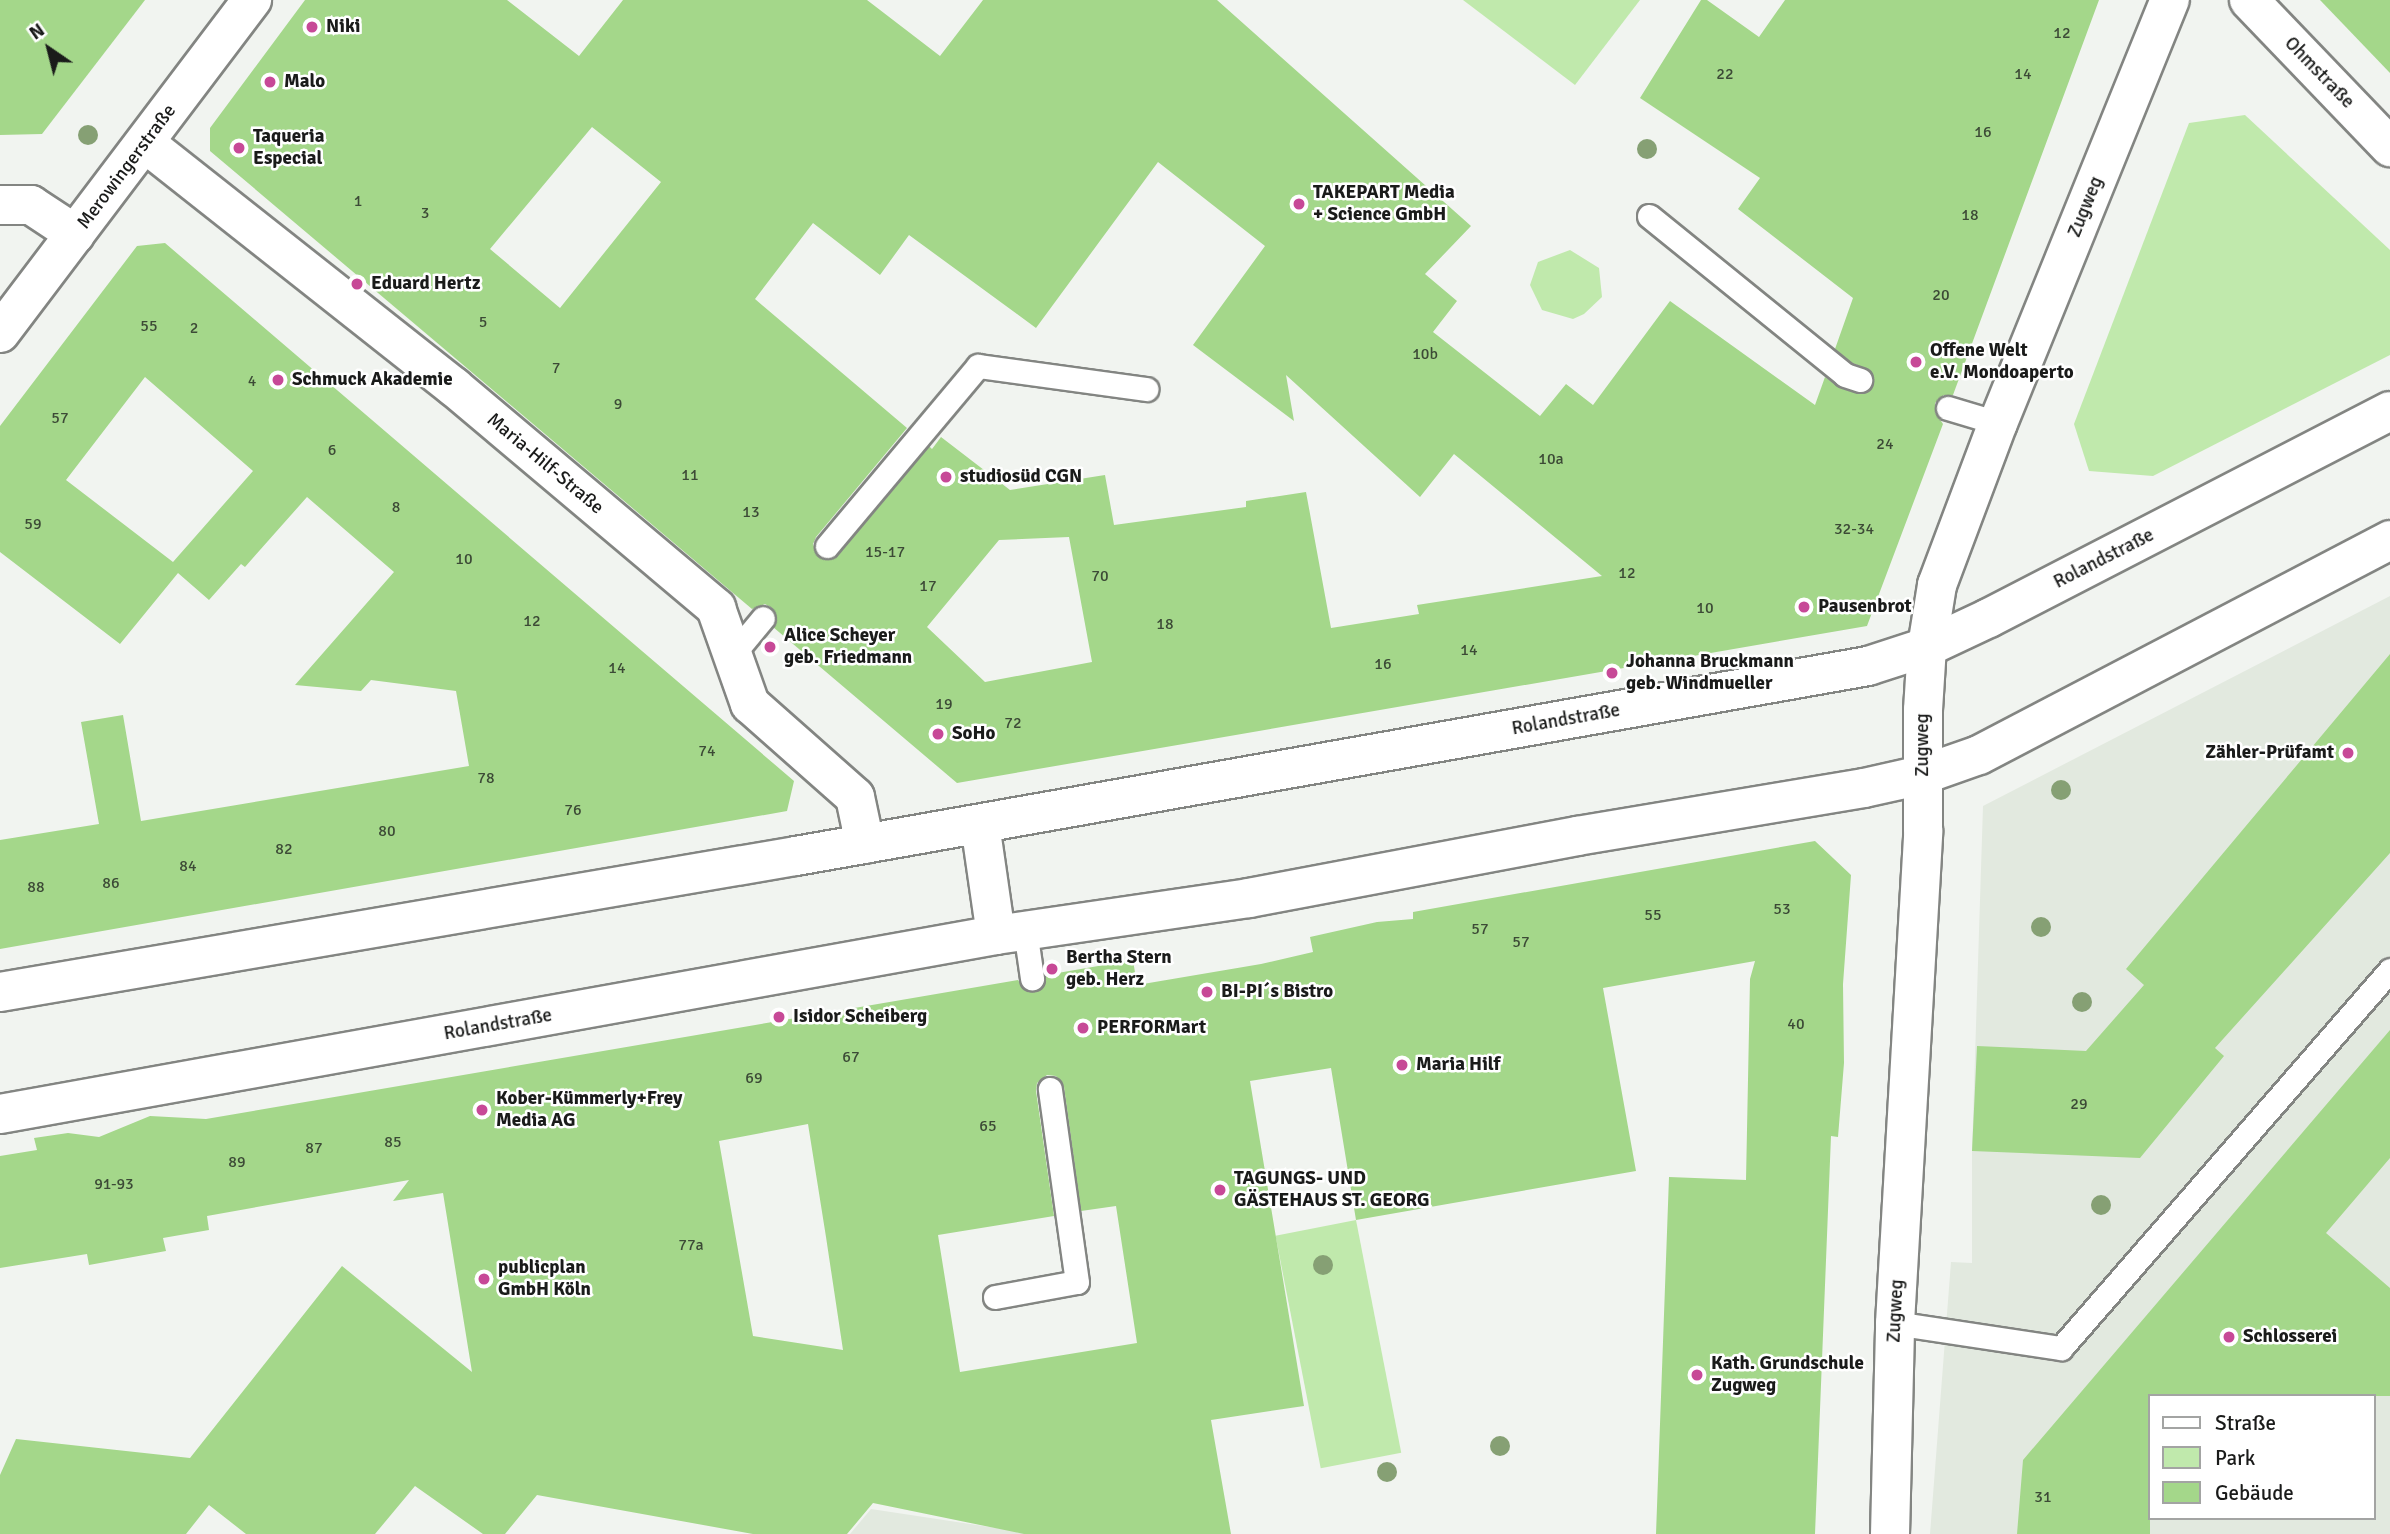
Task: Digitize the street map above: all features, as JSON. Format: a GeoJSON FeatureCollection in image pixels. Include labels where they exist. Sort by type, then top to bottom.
{"type":"FeatureCollection","features":[{"type":"Feature","properties":{"kind":"street","name":"Merowingerstraße"},"geometry":{"type":"LineString","coordinates":[[0,333],[252,0]]}},
{"type":"Feature","properties":{"kind":"street","name":"Zugweg"},"geometry":{"type":"LineString","coordinates":[[1890,1534],[1895,1323],[1923,831],[1922,775],[1927,647],[1937,585],[1998,423],[2170,0]]}},
{"type":"Feature","properties":{"kind":"street","name":"Ohmstraße"},"geometry":{"type":"LineString","coordinates":[[2249,0],[2390,146]]}},
{"type":"Feature","properties":{"kind":"street","name":"Maria-Hilf-Straße"},"geometry":{"type":"LineString","coordinates":[[145,143],[454,387],[716,608],[750,704],[855,797],[865,844]]}},
{"type":"Feature","properties":{"kind":"street"},"geometry":{"type":"LineString","coordinates":[[0,205],[31,205],[75,234]]}},
{"type":"Feature","properties":{"kind":"street","name":"Rolandstraße"},"geometry":{"type":"LineString","coordinates":[[0,992],[980,824],[1868,666],[1927,647],[1989,618],[2390,411]]}},
{"type":"Feature","properties":{"kind":"street","name":"Rolandstraße"},"geometry":{"type":"LineString","coordinates":[[0,1114],[1011,933],[1249,898],[1577,836],[1864,788],[1922,775],[1979,755],[2390,540]]}},
{"type":"Feature","properties":{"kind":"street"},"geometry":{"type":"LineString","coordinates":[[980,824],[1011,933]]}},
{"type":"Feature","properties":{"kind":"lane"},"geometry":{"type":"LineString","coordinates":[[1649,216],[1845,374],[1860,380]]}},
{"type":"Feature","properties":{"kind":"lane"},"geometry":{"type":"LineString","coordinates":[[827,546],[978,366],[1146,389]]}},
{"type":"Feature","properties":{"kind":"lane"},"geometry":{"type":"LineString","coordinates":[[1948,408],[1998,423]]}},
{"type":"Feature","properties":{"kind":"lane"},"geometry":{"type":"LineString","coordinates":[[734,653],[763,618]]}},
{"type":"Feature","properties":{"kind":"lane"},"geometry":{"type":"LineString","coordinates":[[1011,933],[1032,978]]}},
{"type":"Feature","properties":{"kind":"lane"},"geometry":{"type":"LineString","coordinates":[[1895,1323],[2061,1348],[2390,970]]}},
{"type":"Feature","properties":{"kind":"lane"},"geometry":{"type":"LineString","coordinates":[[995,1297],[1077,1283],[1050,1089]]}},
{"type":"Feature","properties":{"kind":"shaded area"},"geometry":{"type":"Polygon","coordinates":[[[2390,596],[2390,1534],[1930,1534],[1951,1262],[1972,1263],[1972,1151],[1983,806],[2390,596]]]}},
{"type":"Feature","properties":{"kind":"shaded area"},"geometry":{"type":"Polygon","coordinates":[[[871,1509],[1036,1534],[850,1534],[871,1509]]]}},
{"type":"Feature","properties":{"kind":"green space"},"geometry":{"type":"Polygon","coordinates":[[[1463,0],[1640,0],[1575,85],[1463,0]]]}},
{"type":"Feature","properties":{"kind":"green space"},"geometry":{"type":"Polygon","coordinates":[[[2245,115],[2390,250],[2390,355],[2153,476],[2089,471],[2074,424],[2189,123],[2245,115]]]}},
{"type":"Feature","properties":{"kind":"green space"},"geometry":{"type":"Polygon","coordinates":[[[1570,250],[1599,268],[1602,297],[1584,314],[1573,319],[1542,310],[1530,285],[1538,262],[1570,250]]]}},
{"type":"Feature","properties":{"kind":"green space"},"geometry":{"type":"Polygon","coordinates":[[[1356,1220],[1401,1453],[1321,1468],[1276,1236],[1356,1220]]]}},
{"type":"Feature","properties":{"kind":"building"},"geometry":{"type":"Polygon","coordinates":[[[0,0],[145,0],[42,134],[0,135],[0,0]]]}},
{"type":"Feature","properties":{"kind":"building"},"geometry":{"type":"Polygon","coordinates":[[[305,0],[507,0],[579,56],[623,0],[867,0],[940,56],[983,0],[1217,0],[1471,226],[1425,274],[1457,301],[1433,332],[1540,416],[1566,384],[1593,405],[1670,301],[1815,405],[1825,377],[1840,388],[1856,393],[1869,391],[1873,385],[1870,370],[1852,363],[1835,349],[1853,298],[1738,209],[1760,178],[1640,98],[1701,0],[1707,0],[1759,37],[1785,0],[2099,0],[1953,395],[1944,395],[1935,403],[1935,412],[1943,424],[1867,626],[957,783],[773,627],[777,620],[772,608],[765,604],[752,609],[210,151],[210,128],[305,0]],[[592,127],[490,249],[560,308],[661,182],[592,127]],[[1158,162],[1036,328],[909,235],[880,275],[813,223],[755,299],[907,428],[816,537],[813,544],[818,556],[825,560],[838,555],[929,446],[932,449],[941,437],[1010,490],[1105,475],[1114,525],[1246,507],[1246,501],[1306,492],[1331,628],[1419,614],[1417,605],[1602,576],[1454,454],[1420,497],[1286,375],[1294,421],[1193,345],[1265,246],[1158,162]],[[1069,537],[999,540],[927,627],[985,682],[1092,662],[1069,537]]]}},
{"type":"Feature","properties":{"kind":"building"},"geometry":{"type":"Polygon","coordinates":[[[2320,0],[2390,0],[2390,73],[2320,0]]]}},
{"type":"Feature","properties":{"kind":"building"},"geometry":{"type":"Polygon","coordinates":[[[165,243],[794,781],[787,811],[0,949],[0,840],[99,824],[81,722],[123,715],[141,821],[469,766],[456,691],[371,680],[361,691],[295,685],[394,572],[307,497],[245,567],[241,564],[209,600],[178,573],[120,644],[0,552],[0,426],[137,246],[165,243]],[[145,377],[66,480],[173,562],[253,471],[145,377]]]}},
{"type":"Feature","properties":{"kind":"building","name":"Zähler-Prüfamt"},"geometry":{"type":"Polygon","coordinates":[[[2390,654],[2390,853],[2215,1048],[2224,1056],[2140,1158],[1972,1151],[1977,1046],[2086,1051],[2144,985],[2126,969],[2390,654]]]}},
{"type":"Feature","properties":{"kind":"building"},"geometry":{"type":"Polygon","coordinates":[[[1815,841],[1851,875],[1843,984],[1844,1063],[1838,1137],[1831,1136],[1815,1534],[1656,1534],[1669,1177],[1746,1180],[1750,979],[1755,961],[1603,988],[1636,1171],[1356,1220],[1331,1068],[1250,1081],[1304,1406],[1211,1420],[1231,1534],[1024,1534],[873,1503],[847,1534],[753,1534],[537,1495],[505,1534],[483,1534],[415,1486],[375,1534],[246,1534],[209,1505],[186,1534],[0,1534],[0,1475],[16,1439],[190,1458],[342,1266],[472,1372],[443,1193],[393,1201],[409,1180],[207,1216],[209,1230],[163,1238],[166,1251],[89,1265],[87,1254],[0,1268],[0,1156],[37,1150],[34,1138],[68,1133],[99,1137],[150,1116],[206,1119],[1018,980],[1026,991],[1035,992],[1045,984],[1046,975],[1133,960],[1137,985],[1261,964],[1313,952],[1310,937],[1377,922],[1413,919],[1413,912],[1815,841]],[[1047,1075],[1037,1083],[1036,1091],[1054,1216],[938,1235],[960,1372],[1137,1343],[1116,1206],[1081,1211],[1064,1087],[1056,1076],[1047,1075]],[[808,1124],[719,1141],[753,1336],[843,1350],[826,1237],[808,1124]]]}},
{"type":"Feature","properties":{"kind":"building","name":"Schlosserei"},"geometry":{"type":"Polygon","coordinates":[[[2390,1030],[2390,1158],[2326,1233],[2390,1288],[2390,1396],[2148,1394],[2150,1534],[2017,1534],[2023,1460],[2390,1030]]]}},
{"type":"Feature","properties":{"kind":"place","name":"Niki"},"geometry":{"type":"Point","coordinates":[312,27]}},
{"type":"Feature","properties":{"kind":"place","name":"Malo"},"geometry":{"type":"Point","coordinates":[270,82]}},
{"type":"Feature","properties":{"kind":"place","name":"Taqueria Especial"},"geometry":{"type":"Point","coordinates":[239,148]}},
{"type":"Feature","properties":{"kind":"place","name":"TAKEPART Media + Science GmbH"},"geometry":{"type":"Point","coordinates":[1299,204]}},
{"type":"Feature","properties":{"kind":"place","name":"Eduard Hertz"},"geometry":{"type":"Point","coordinates":[357,284]}},
{"type":"Feature","properties":{"kind":"place","name":"Offene Welt e.V. Mondoaperto"},"geometry":{"type":"Point","coordinates":[1916,362]}},
{"type":"Feature","properties":{"kind":"place","name":"Schmuck Akademie"},"geometry":{"type":"Point","coordinates":[278,380]}},
{"type":"Feature","properties":{"kind":"place","name":"studiosüd CGN"},"geometry":{"type":"Point","coordinates":[946,477]}},
{"type":"Feature","properties":{"kind":"place","name":"Pausenbrot"},"geometry":{"type":"Point","coordinates":[1804,607]}},
{"type":"Feature","properties":{"kind":"place","name":"Alice Scheyer geb. Friedmann"},"geometry":{"type":"Point","coordinates":[770,647]}},
{"type":"Feature","properties":{"kind":"place","name":"Johanna Bruckmann geb. Windmueller"},"geometry":{"type":"Point","coordinates":[1612,673]}},
{"type":"Feature","properties":{"kind":"place","name":"SoHo"},"geometry":{"type":"Point","coordinates":[938,734]}},
{"type":"Feature","properties":{"kind":"place","name":"Zähler-Prüfamt"},"geometry":{"type":"Point","coordinates":[2348,753]}},
{"type":"Feature","properties":{"kind":"place","name":"Bertha Stern geb. Herz"},"geometry":{"type":"Point","coordinates":[1052,969]}},
{"type":"Feature","properties":{"kind":"place","name":"BI-PI´s Bistro"},"geometry":{"type":"Point","coordinates":[1207,992]}},
{"type":"Feature","properties":{"kind":"place","name":"Isidor Scheiberg"},"geometry":{"type":"Point","coordinates":[779,1017]}},
{"type":"Feature","properties":{"kind":"place","name":"PERFORMart"},"geometry":{"type":"Point","coordinates":[1083,1028]}},
{"type":"Feature","properties":{"kind":"place","name":"Maria Hilf"},"geometry":{"type":"Point","coordinates":[1402,1065]}},
{"type":"Feature","properties":{"kind":"place","name":"Kober-Kümmerly+Frey Media AG"},"geometry":{"type":"Point","coordinates":[482,1110]}},
{"type":"Feature","properties":{"kind":"place","name":"TAGUNGS- UND GÄSTEHAUS ST. GEORG"},"geometry":{"type":"Point","coordinates":[1220,1190]}},
{"type":"Feature","properties":{"kind":"place","name":"publicplan GmbH Köln"},"geometry":{"type":"Point","coordinates":[484,1279]}},
{"type":"Feature","properties":{"kind":"place","name":"Schlosserei"},"geometry":{"type":"Point","coordinates":[2229,1337]}},
{"type":"Feature","properties":{"kind":"place","name":"Kath. Grundschule Zugweg"},"geometry":{"type":"Point","coordinates":[1697,1375]}}]}
